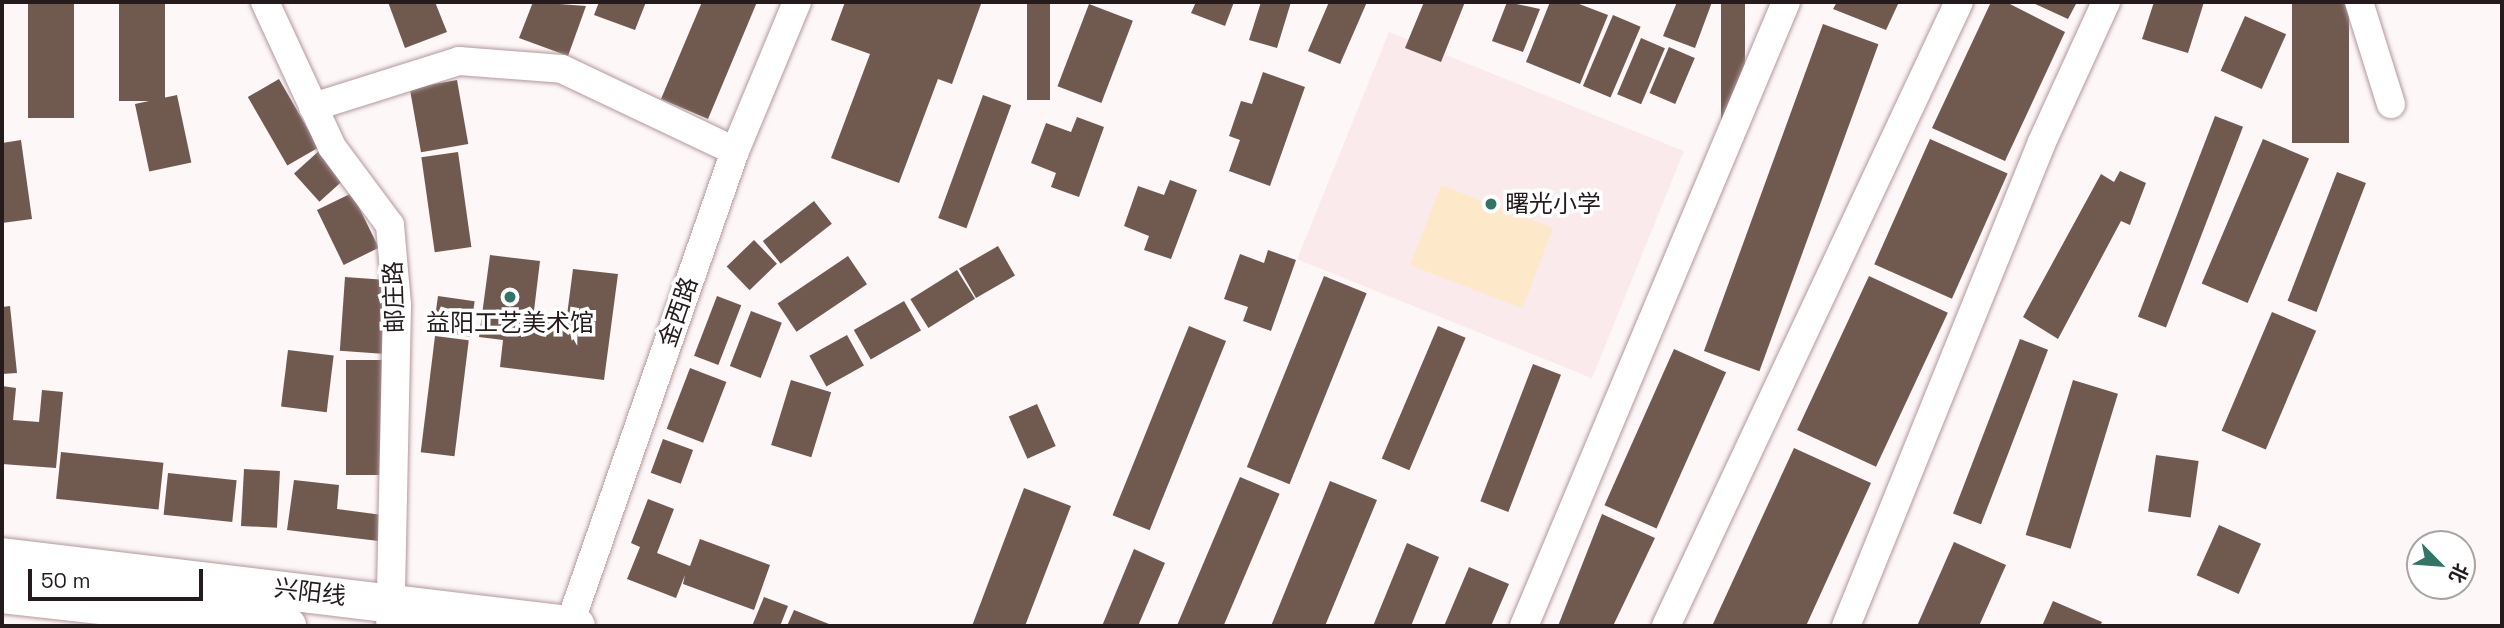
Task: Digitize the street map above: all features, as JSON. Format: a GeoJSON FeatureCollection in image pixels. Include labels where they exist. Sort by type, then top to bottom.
{"type":"FeatureCollection","features":[{"type":"Feature","properties":{"kind":"highway","name":"兴阳线"},"geometry":{"type":"LineString","coordinates":[[2,557],[390,614],[571,626]]}},
{"type":"Feature","properties":{"kind":"highway","name":"兴阳线"},"geometry":{"type":"LineString","coordinates":[[2,594],[287,626]]}},
{"type":"Feature","properties":{"kind":"street","name":"邮庄路"},"geometry":{"type":"LineString","coordinates":[[265,2],[331,147],[390,225],[397,305],[390,614]]}},
{"type":"Feature","properties":{"kind":"street","name":"金西路"},"geometry":{"type":"LineString","coordinates":[[571,626],[735,150],[797,2]]}},
{"type":"Feature","properties":{"kind":"street"},"geometry":{"type":"LineString","coordinates":[[1524,626],[1786,2]]}},
{"type":"Feature","properties":{"kind":"street"},"geometry":{"type":"LineString","coordinates":[[1666,626],[1959,2]]}},
{"type":"Feature","properties":{"kind":"street"},"geometry":{"type":"LineString","coordinates":[[1846,626],[2042,142],[2106,2]]}},
{"type":"Feature","properties":{"kind":"street"},"geometry":{"type":"LineString","coordinates":[[2359,2],[2391,104]]}},
{"type":"Feature","properties":{"kind":"street"},"geometry":{"type":"LineString","coordinates":[[313,107],[459,61],[562,69],[735,150]]}},
{"type":"Feature","properties":{"kind":"shaded area","name":"曙光小学"},"geometry":{"type":"Polygon","coordinates":[[[1389,32],[1684,151],[1592,378],[1297,259],[1389,32]]]}},
{"type":"Feature","properties":{"kind":"shaded area"},"geometry":{"type":"Polygon","coordinates":[[[1441,185],[1553,228],[1522,308],[1410,265],[1441,185]]]}},
{"type":"Feature","properties":{"kind":"building"},"geometry":{"type":"Polygon","coordinates":[[[28,2],[74,2],[74,118],[28,118],[28,2]]]}},
{"type":"Feature","properties":{"kind":"building"},"geometry":{"type":"Polygon","coordinates":[[[119,2],[165,2],[165,101],[119,101],[119,2]]]}},
{"type":"Feature","properties":{"kind":"building"},"geometry":{"type":"Polygon","coordinates":[[[388,2],[435,2],[447,32],[405,48],[388,2]]]}},
{"type":"Feature","properties":{"kind":"building"},"geometry":{"type":"Polygon","coordinates":[[[533,2],[586,6],[568,56],[519,38],[533,2]]]}},
{"type":"Feature","properties":{"kind":"building"},"geometry":{"type":"Polygon","coordinates":[[[599,2],[646,2],[635,30],[594,15],[599,2]]]}},
{"type":"Feature","properties":{"kind":"building"},"geometry":{"type":"Polygon","coordinates":[[[702,2],[757,2],[708,119],[661,99],[702,2]]]}},
{"type":"Feature","properties":{"kind":"building"},"geometry":{"type":"Polygon","coordinates":[[[845,2],[981,4],[952,84],[938,79],[899,183],[831,158],[870,54],[831,40],[845,2]]]}},
{"type":"Feature","properties":{"kind":"building"},"geometry":{"type":"Polygon","coordinates":[[[1027,2],[1050,2],[1050,100],[1027,100],[1027,2]]]}},
{"type":"Feature","properties":{"kind":"building"},"geometry":{"type":"Polygon","coordinates":[[[1196,2],[1234,2],[1225,26],[1191,13],[1196,2]]]}},
{"type":"Feature","properties":{"kind":"building"},"geometry":{"type":"Polygon","coordinates":[[[1261,2],[1291,2],[1277,48],[1249,40],[1261,2]]]}},
{"type":"Feature","properties":{"kind":"building"},"geometry":{"type":"Polygon","coordinates":[[[1329,2],[1367,2],[1340,64],[1308,51],[1329,2]]]}},
{"type":"Feature","properties":{"kind":"building"},"geometry":{"type":"Polygon","coordinates":[[[1424,2],[1465,2],[1441,62],[1405,48],[1424,2]]]}},
{"type":"Feature","properties":{"kind":"building"},"geometry":{"type":"Polygon","coordinates":[[[1507,2],[1540,9],[1523,52],[1492,41],[1507,2]]]}},
{"type":"Feature","properties":{"kind":"building"},"geometry":{"type":"Polygon","coordinates":[[[1550,2],[1574,2],[1608,15],[1580,84],[1526,62],[1550,2]]]}},
{"type":"Feature","properties":{"kind":"building"},"geometry":{"type":"Polygon","coordinates":[[[1677,2],[1712,2],[1695,48],[1663,36],[1677,2]]]}},
{"type":"Feature","properties":{"kind":"building"},"geometry":{"type":"Polygon","coordinates":[[[1721,2],[1745,2],[1745,138],[1721,138],[1721,2]]]}},
{"type":"Feature","properties":{"kind":"building"},"geometry":{"type":"Polygon","coordinates":[[[1837,2],[1899,2],[1886,30],[1833,9],[1837,2]]]}},
{"type":"Feature","properties":{"kind":"building"},"geometry":{"type":"Polygon","coordinates":[[[1991,2],[2006,2],[2065,32],[2005,161],[1932,128],[1991,2]]]}},
{"type":"Feature","properties":{"kind":"building"},"geometry":{"type":"Polygon","coordinates":[[[2031,2],[2077,2],[2068,19],[2031,2]]]}},
{"type":"Feature","properties":{"kind":"building"},"geometry":{"type":"Polygon","coordinates":[[[2154,2],[2204,2],[2188,53],[2142,39],[2154,2]]]}},
{"type":"Feature","properties":{"kind":"building"},"geometry":{"type":"Polygon","coordinates":[[[2292,2],[2349,2],[2349,143],[2292,143],[2292,2]]]}},
{"type":"Feature","properties":{"kind":"building"},"geometry":{"type":"Polygon","coordinates":[[[1089,4],[1133,21],[1101,103],[1057,86],[1089,4]]]}},
{"type":"Feature","properties":{"kind":"building"},"geometry":{"type":"Polygon","coordinates":[[[1613,15],[1641,27],[1611,98],[1583,86],[1613,15]]]}},
{"type":"Feature","properties":{"kind":"building"},"geometry":{"type":"Polygon","coordinates":[[[2245,16],[2286,34],[2262,89],[2221,71],[2245,16]]]}},
{"type":"Feature","properties":{"kind":"building"},"geometry":{"type":"Polygon","coordinates":[[[1823,24],[1878,44],[1759,371],[1704,351],[1823,24]]]}},
{"type":"Feature","properties":{"kind":"building"},"geometry":{"type":"Polygon","coordinates":[[[1641,38],[1665,48],[1641,104],[1617,94],[1641,38]]]}},
{"type":"Feature","properties":{"kind":"building"},"geometry":{"type":"Polygon","coordinates":[[[1669,47],[1695,58],[1675,104],[1649,93],[1669,47]]]}},
{"type":"Feature","properties":{"kind":"building"},"geometry":{"type":"Polygon","coordinates":[[[1263,72],[1305,87],[1270,186],[1229,171],[1240,140],[1229,136],[1241,101],[1252,104],[1263,72]]]}},
{"type":"Feature","properties":{"kind":"building"},"geometry":{"type":"Polygon","coordinates":[[[279,79],[318,147],[287,165],[248,97],[279,79]]]}},
{"type":"Feature","properties":{"kind":"building"},"geometry":{"type":"Polygon","coordinates":[[[457,80],[468,144],[421,152],[410,88],[457,80]]]}},
{"type":"Feature","properties":{"kind":"building"},"geometry":{"type":"Polygon","coordinates":[[[177,95],[191,162],[149,171],[135,104],[177,95]]]}},
{"type":"Feature","properties":{"kind":"building"},"geometry":{"type":"Polygon","coordinates":[[[983,95],[1011,105],[966,228],[938,218],[983,95]]]}},
{"type":"Feature","properties":{"kind":"building"},"geometry":{"type":"Polygon","coordinates":[[[2215,116],[2243,127],[2166,327],[2138,317],[2215,116]]]}},
{"type":"Feature","properties":{"kind":"building"},"geometry":{"type":"Polygon","coordinates":[[[1077,117],[1104,127],[1079,197],[1051,187],[1056,173],[1031,163],[1046,123],[1071,132],[1077,117]]]}},
{"type":"Feature","properties":{"kind":"building"},"geometry":{"type":"Polygon","coordinates":[[[1930,139],[2008,174],[1952,299],[1874,264],[1930,139]]]}},
{"type":"Feature","properties":{"kind":"building"},"geometry":{"type":"Polygon","coordinates":[[[2263,139],[2309,159],[2248,303],[2202,284],[2263,139]]]}},
{"type":"Feature","properties":{"kind":"building"},"geometry":{"type":"Polygon","coordinates":[[[21,140],[32,219],[2,223],[2,143],[21,140]]]}},
{"type":"Feature","properties":{"kind":"building"},"geometry":{"type":"Polygon","coordinates":[[[320,150],[345,178],[319,202],[294,173],[320,150]]]}},
{"type":"Feature","properties":{"kind":"building"},"geometry":{"type":"Polygon","coordinates":[[[458,152],[471,247],[435,252],[421,157],[458,152]]]}},
{"type":"Feature","properties":{"kind":"building"},"geometry":{"type":"Polygon","coordinates":[[[2120,171],[2146,183],[2130,225],[2121,221],[2058,339],[2023,317],[2101,174],[2114,182],[2120,171]]]}},
{"type":"Feature","properties":{"kind":"building"},"geometry":{"type":"Polygon","coordinates":[[[2337,172],[2366,183],[2316,312],[2288,301],[2337,172]]]}},
{"type":"Feature","properties":{"kind":"building"},"geometry":{"type":"Polygon","coordinates":[[[1170,180],[1197,190],[1171,259],[1144,250],[1149,236],[1124,226],[1138,186],[1164,195],[1170,180]]]}},
{"type":"Feature","properties":{"kind":"building"},"geometry":{"type":"Polygon","coordinates":[[[352,193],[379,248],[344,265],[317,210],[352,193]]]}},
{"type":"Feature","properties":{"kind":"building"},"geometry":{"type":"Polygon","coordinates":[[[814,201],[832,224],[781,264],[763,241],[814,201]]]}},
{"type":"Feature","properties":{"kind":"building"},"geometry":{"type":"Polygon","coordinates":[[[754,240],[777,264],[750,290],[727,266],[754,240]]]}},
{"type":"Feature","properties":{"kind":"building"},"geometry":{"type":"Polygon","coordinates":[[[998,246],[1015,275],[976,298],[959,268],[998,246]]]}},
{"type":"Feature","properties":{"kind":"building"},"geometry":{"type":"Polygon","coordinates":[[[1268,250],[1296,260],[1271,331],[1243,321],[1248,307],[1224,299],[1240,254],[1264,263],[1268,250]]]}},
{"type":"Feature","properties":{"kind":"building","name":"益阳工艺美术馆"},"geometry":{"type":"Polygon","coordinates":[[[490,255],[540,261],[533,319],[566,323],[573,269],[618,274],[604,380],[500,367],[503,340],[479,337],[490,255]]]}},
{"type":"Feature","properties":{"kind":"building"},"geometry":{"type":"Polygon","coordinates":[[[848,256],[867,284],[797,332],[778,304],[848,256]]]}},
{"type":"Feature","properties":{"kind":"building"},"geometry":{"type":"Polygon","coordinates":[[[957,270],[975,299],[928,328],[910,299],[957,270]]]}},
{"type":"Feature","properties":{"kind":"building"},"geometry":{"type":"Polygon","coordinates":[[[1324,276],[1367,293],[1289,484],[1247,467],[1324,276]]]}},
{"type":"Feature","properties":{"kind":"building"},"geometry":{"type":"Polygon","coordinates":[[[1869,276],[1948,313],[1876,467],[1797,430],[1869,276]]]}},
{"type":"Feature","properties":{"kind":"building"},"geometry":{"type":"Polygon","coordinates":[[[345,277],[387,280],[382,354],[340,351],[345,277]]]}},
{"type":"Feature","properties":{"kind":"building"},"geometry":{"type":"Polygon","coordinates":[[[438,296],[475,301],[470,337],[433,332],[438,296]]]}},
{"type":"Feature","properties":{"kind":"building"},"geometry":{"type":"Polygon","coordinates":[[[717,296],[741,305],[718,365],[694,356],[717,296]]]}},
{"type":"Feature","properties":{"kind":"building"},"geometry":{"type":"Polygon","coordinates":[[[904,301],[921,330],[871,359],[854,330],[904,301]]]}},
{"type":"Feature","properties":{"kind":"building"},"geometry":{"type":"Polygon","coordinates":[[[10,306],[17,373],[2,374],[2,307],[10,306]]]}},
{"type":"Feature","properties":{"kind":"building"},"geometry":{"type":"Polygon","coordinates":[[[751,311],[782,323],[761,378],[730,366],[751,311]]]}},
{"type":"Feature","properties":{"kind":"building"},"geometry":{"type":"Polygon","coordinates":[[[2272,312],[2316,331],[2266,450],[2222,431],[2272,312]]]}},
{"type":"Feature","properties":{"kind":"building"},"geometry":{"type":"Polygon","coordinates":[[[1189,326],[1226,341],[1150,530],[1113,515],[1189,326]]]}},
{"type":"Feature","properties":{"kind":"building"},"geometry":{"type":"Polygon","coordinates":[[[1438,326],[1466,338],[1409,470],[1382,459],[1438,326]]]}},
{"type":"Feature","properties":{"kind":"building"},"geometry":{"type":"Polygon","coordinates":[[[847,335],[864,366],[826,386],[809,356],[847,335]]]}},
{"type":"Feature","properties":{"kind":"building"},"geometry":{"type":"Polygon","coordinates":[[[435,336],[469,340],[454,456],[421,452],[435,336]]]}},
{"type":"Feature","properties":{"kind":"building"},"geometry":{"type":"Polygon","coordinates":[[[2020,339],[2048,350],[1981,524],[1953,514],[2020,339]]]}},
{"type":"Feature","properties":{"kind":"building"},"geometry":{"type":"Polygon","coordinates":[[[1674,349],[1726,372],[1657,528],[1604,505],[1674,349]]]}},
{"type":"Feature","properties":{"kind":"building"},"geometry":{"type":"Polygon","coordinates":[[[288,350],[334,356],[327,412],[281,407],[288,350]]]}},
{"type":"Feature","properties":{"kind":"building"},"geometry":{"type":"Polygon","coordinates":[[[346,360],[389,360],[389,475],[346,475],[346,360]]]}},
{"type":"Feature","properties":{"kind":"building"},"geometry":{"type":"Polygon","coordinates":[[[1533,364],[1561,375],[1508,512],[1480,501],[1533,364]]]}},
{"type":"Feature","properties":{"kind":"building"},"geometry":{"type":"Polygon","coordinates":[[[690,368],[726,382],[703,443],[667,429],[690,368]]]}},
{"type":"Feature","properties":{"kind":"building"},"geometry":{"type":"Polygon","coordinates":[[[791,380],[831,392],[811,457],[771,445],[791,380]]]}},
{"type":"Feature","properties":{"kind":"building"},"geometry":{"type":"Polygon","coordinates":[[[2073,380],[2118,394],[2071,549],[2026,535],[2073,380]]]}},
{"type":"Feature","properties":{"kind":"building"},"geometry":{"type":"Polygon","coordinates":[[[2,386],[16,388],[13,420],[39,422],[42,390],[63,392],[56,468],[2,464],[2,386]]]}},
{"type":"Feature","properties":{"kind":"building"},"geometry":{"type":"Polygon","coordinates":[[[1037,404],[1056,446],[1027,459],[1009,417],[1037,404]]]}},
{"type":"Feature","properties":{"kind":"building"},"geometry":{"type":"Polygon","coordinates":[[[663,439],[693,450],[681,484],[651,473],[663,439]]]}},
{"type":"Feature","properties":{"kind":"building"},"geometry":{"type":"Polygon","coordinates":[[[1794,448],[1871,483],[1806,626],[1712,626],[1794,448]]]}},
{"type":"Feature","properties":{"kind":"building"},"geometry":{"type":"Polygon","coordinates":[[[61,452],[163,463],[159,510],[56,499],[61,452]]]}},
{"type":"Feature","properties":{"kind":"building"},"geometry":{"type":"Polygon","coordinates":[[[2156,455],[2199,461],[2191,517],[2148,511],[2156,455]]]}},
{"type":"Feature","properties":{"kind":"building"},"geometry":{"type":"Polygon","coordinates":[[[244,469],[280,471],[277,528],[241,526],[244,469]]]}},
{"type":"Feature","properties":{"kind":"building"},"geometry":{"type":"Polygon","coordinates":[[[168,473],[237,480],[232,522],[164,515],[168,473]]]}},
{"type":"Feature","properties":{"kind":"building"},"geometry":{"type":"Polygon","coordinates":[[[1240,477],[1280,494],[1223,626],[1177,625],[1240,477]]]}},
{"type":"Feature","properties":{"kind":"building"},"geometry":{"type":"Polygon","coordinates":[[[294,480],[339,485],[337,509],[390,516],[387,542],[287,530],[294,480]]]}},
{"type":"Feature","properties":{"kind":"building"},"geometry":{"type":"Polygon","coordinates":[[[1330,481],[1377,500],[1325,626],[1271,626],[1330,481]]]}},
{"type":"Feature","properties":{"kind":"building"},"geometry":{"type":"Polygon","coordinates":[[[1024,488],[1071,506],[1025,626],[972,626],[1024,488]]]}},
{"type":"Feature","properties":{"kind":"building"},"geometry":{"type":"Polygon","coordinates":[[[648,499],[674,509],[657,553],[690,566],[700,539],[770,565],[754,610],[683,584],[685,575],[676,598],[627,579],[640,547],[631,543],[648,499]]]}},
{"type":"Feature","properties":{"kind":"building"},"geometry":{"type":"Polygon","coordinates":[[[1602,514],[1655,538],[1613,626],[1558,626],[1602,514]]]}},
{"type":"Feature","properties":{"kind":"building"},"geometry":{"type":"Polygon","coordinates":[[[2219,525],[2261,544],[2239,594],[2197,575],[2219,525]]]}},
{"type":"Feature","properties":{"kind":"building"},"geometry":{"type":"Polygon","coordinates":[[[1954,542],[2006,565],[1979,626],[1917,626],[1954,542]]]}},
{"type":"Feature","properties":{"kind":"building"},"geometry":{"type":"Polygon","coordinates":[[[1407,543],[1439,557],[1411,626],[1373,626],[1407,543]]]}},
{"type":"Feature","properties":{"kind":"building"},"geometry":{"type":"Polygon","coordinates":[[[1134,549],[1165,563],[1138,626],[1102,626],[1134,549]]]}},
{"type":"Feature","properties":{"kind":"building"},"geometry":{"type":"Polygon","coordinates":[[[1469,567],[1509,584],[1491,626],[1444,626],[1469,567]]]}},
{"type":"Feature","properties":{"kind":"building"},"geometry":{"type":"Polygon","coordinates":[[[764,597],[788,606],[780,626],[752,626],[764,597]]]}},
{"type":"Feature","properties":{"kind":"building"},"geometry":{"type":"Polygon","coordinates":[[[2053,601],[2102,622],[2100,626],[2042,626],[2053,601]]]}},
{"type":"Feature","properties":{"kind":"building"},"geometry":{"type":"Polygon","coordinates":[[[794,610],[834,626],[787,626],[794,610]]]}},
{"type":"Feature","properties":{"kind":"place","name":"曙光小学"},"geometry":{"type":"Point","coordinates":[1491,204]}},
{"type":"Feature","properties":{"kind":"place","name":"益阳工艺美术馆"},"geometry":{"type":"Point","coordinates":[510,297]}}]}
